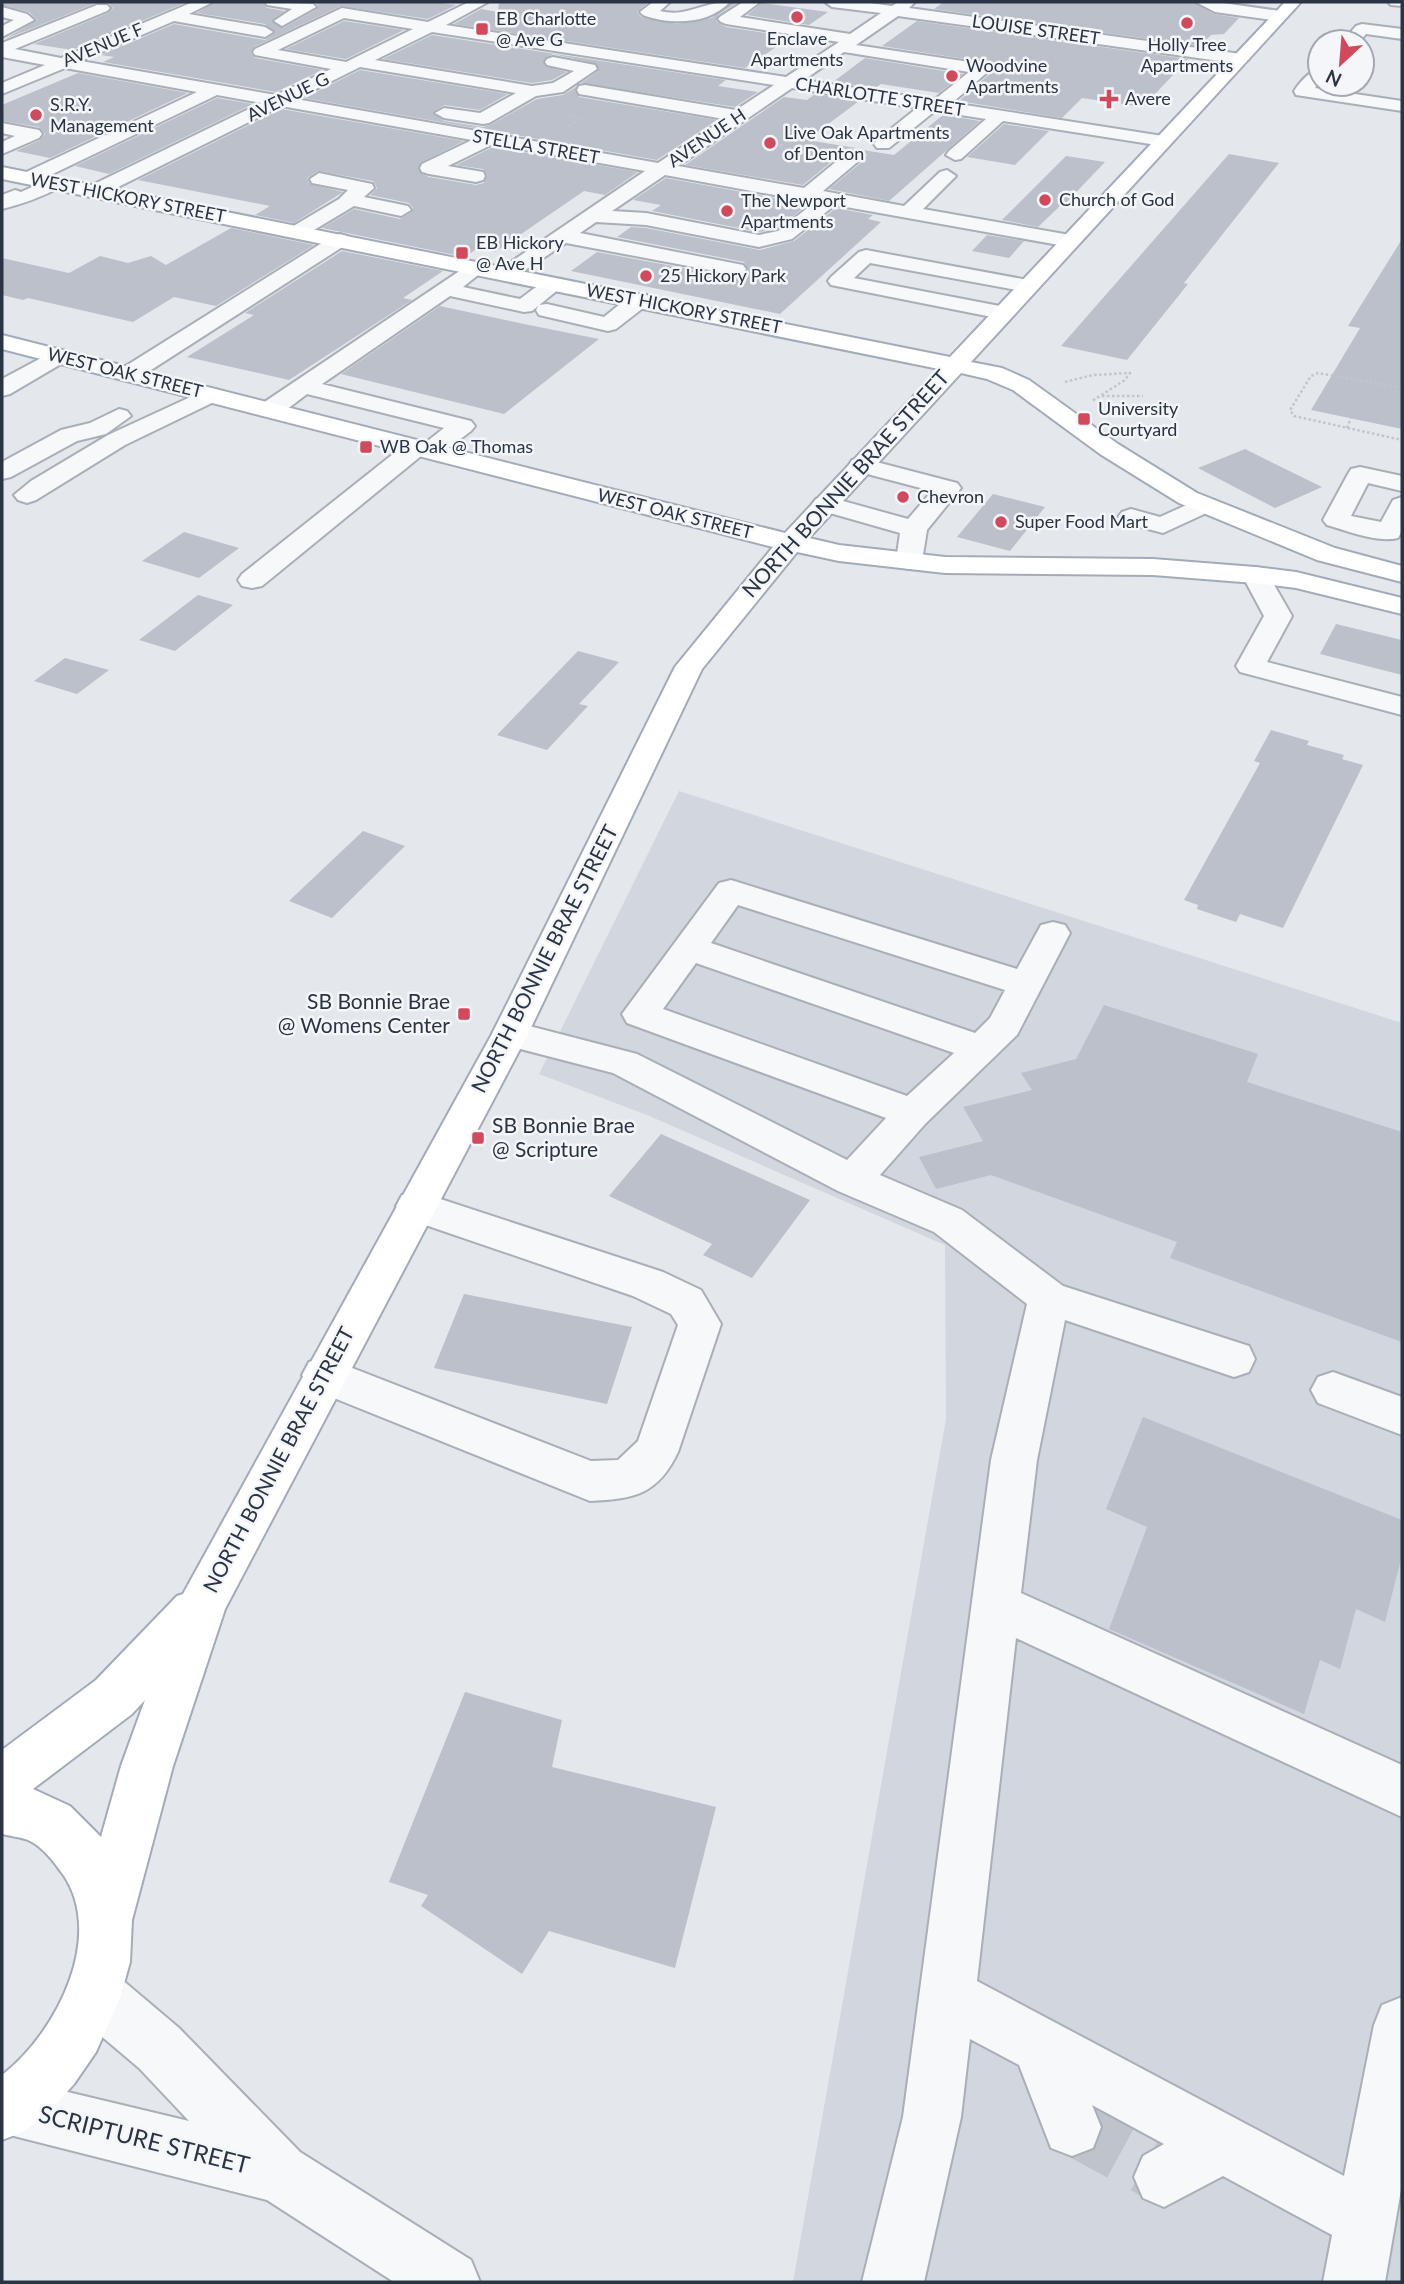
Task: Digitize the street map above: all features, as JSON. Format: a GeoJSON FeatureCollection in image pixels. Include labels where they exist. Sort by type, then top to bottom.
{"type":"FeatureCollection","features":[{"type":"Feature","properties":{"kind":"main road","name":"NORTH BONNIE BRAE STREET"},"geometry":{"type":"LineString","coordinates":[[106,1917],[147,1766],[203,1603],[510,1034],[689,667],[790,543],[1293,2]]}},
{"type":"Feature","properties":{"kind":"main road","name":"WEST HICKORY STREET"},"geometry":{"type":"LineString","coordinates":[[3,174],[639,300],[947,372],[994,373],[1021,385],[1057,414],[1123,459],[1204,505],[1325,554]]}},
{"type":"Feature","properties":{"kind":"main road","name":"WEST OAK STREET"},"geometry":{"type":"LineString","coordinates":[[2,342],[790,543],[909,561],[996,567],[1153,567],[1255,575],[1296,580],[1402,606]]}},
{"type":"Feature","properties":{"kind":"main road"},"geometry":{"type":"LineString","coordinates":[[1296,580],[1325,554],[1402,574]]}},
{"type":"Feature","properties":{"kind":"main road","name":"NORTH BONNIE BRAE STREET"},"geometry":{"type":"LineString","coordinates":[[2,1780],[37,1757],[114,1697],[203,1603]]}},
{"type":"Feature","properties":{"kind":"main road"},"geometry":{"type":"LineString","coordinates":[[2,1808],[39,1818],[72,1840],[96,1874],[106,1917],[104,1955],[94,1993],[74,2035],[45,2075],[5,2109]]}},
{"type":"Feature","properties":{"kind":"street","name":"AVENUE F"},"geometry":{"type":"LineString","coordinates":[[2,89],[68,68],[83,54],[205,2]]}},
{"type":"Feature","properties":{"kind":"street"},"geometry":{"type":"LineString","coordinates":[[272,2],[308,7],[282,21]]}},
{"type":"Feature","properties":{"kind":"street","name":"CHARLOTTE STREET"},"geometry":{"type":"LineString","coordinates":[[369,2],[351,10],[1163,141]]}},
{"type":"Feature","properties":{"kind":"street"},"geometry":{"type":"LineString","coordinates":[[663,2],[648,12],[689,18],[703,14],[722,2]]}},
{"type":"Feature","properties":{"kind":"street"},"geometry":{"type":"LineString","coordinates":[[753,2],[726,19],[843,45],[983,69],[883,144]]}},
{"type":"Feature","properties":{"kind":"street","name":"LOUISE STREET"},"geometry":{"type":"LineString","coordinates":[[832,2],[898,5],[966,20],[990,13],[1241,59]]}},
{"type":"Feature","properties":{"kind":"street"},"geometry":{"type":"LineString","coordinates":[[898,5],[927,5],[939,2]]}},
{"type":"Feature","properties":{"kind":"street"},"geometry":{"type":"LineString","coordinates":[[1204,2],[1215,7],[1280,16]]}},
{"type":"Feature","properties":{"kind":"street"},"geometry":{"type":"LineString","coordinates":[[1396,2],[1402,2]]}},
{"type":"Feature","properties":{"kind":"street","name":"AVENUE G"},"geometry":{"type":"LineString","coordinates":[[95,191],[354,65],[407,31],[433,25],[464,3]]}},
{"type":"Feature","properties":{"kind":"street","name":"AVENUE H"},"geometry":{"type":"LineString","coordinates":[[506,274],[563,236],[593,209],[661,169],[898,5]]}},
{"type":"Feature","properties":{"kind":"street"},"geometry":{"type":"LineString","coordinates":[[20,70],[2,54],[103,8]]}},
{"type":"Feature","properties":{"kind":"street"},"geometry":{"type":"LineString","coordinates":[[2,12],[26,20],[2,32]]}},
{"type":"Feature","properties":{"kind":"street"},"geometry":{"type":"LineString","coordinates":[[342,13],[407,31],[588,68],[557,88],[532,91],[261,52],[342,13]]}},
{"type":"Feature","properties":{"kind":"street"},"geometry":{"type":"LineString","coordinates":[[171,16],[265,32]]}},
{"type":"Feature","properties":{"kind":"street"},"geometry":{"type":"LineString","coordinates":[[328,63],[407,31]]}},
{"type":"Feature","properties":{"kind":"street"},"geometry":{"type":"LineString","coordinates":[[1376,31],[1402,34]]}},
{"type":"Feature","properties":{"kind":"street"},"geometry":{"type":"LineString","coordinates":[[1135,33],[1175,46],[1220,44]]}},
{"type":"Feature","properties":{"kind":"street"},"geometry":{"type":"LineString","coordinates":[[592,51],[614,39]]}},
{"type":"Feature","properties":{"kind":"street"},"geometry":{"type":"LineString","coordinates":[[794,46],[843,45]]}},
{"type":"Feature","properties":{"kind":"street"},"geometry":{"type":"LineString","coordinates":[[1175,46],[1152,61],[1198,67]]}},
{"type":"Feature","properties":{"kind":"street","name":"STELLA STREET"},"geometry":{"type":"LineString","coordinates":[[2,54],[68,68],[163,81],[207,94],[279,102],[521,150],[610,171],[661,169],[1070,241]]}},
{"type":"Feature","properties":{"kind":"street"},"geometry":{"type":"LineString","coordinates":[[83,54],[183,71],[163,81]]}},
{"type":"Feature","properties":{"kind":"street"},"geometry":{"type":"LineString","coordinates":[[750,76],[772,61]]}},
{"type":"Feature","properties":{"kind":"street"},"geometry":{"type":"LineString","coordinates":[[68,68],[207,94]]}},
{"type":"Feature","properties":{"kind":"street"},"geometry":{"type":"LineString","coordinates":[[305,89],[483,119],[532,91]]}},
{"type":"Feature","properties":{"kind":"street"},"geometry":{"type":"LineString","coordinates":[[585,90],[740,116]]}},
{"type":"Feature","properties":{"kind":"street"},"geometry":{"type":"LineString","coordinates":[[29,178],[207,94]]}},
{"type":"Feature","properties":{"kind":"street"},"geometry":{"type":"LineString","coordinates":[[1349,98],[1402,106]]}},
{"type":"Feature","properties":{"kind":"street"},"geometry":{"type":"LineString","coordinates":[[955,155],[999,116]]}},
{"type":"Feature","properties":{"kind":"street"},"geometry":{"type":"LineString","coordinates":[[2,128],[33,134],[2,149]]}},
{"type":"Feature","properties":{"kind":"street"},"geometry":{"type":"LineString","coordinates":[[476,176],[429,168],[482,143]]}},
{"type":"Feature","properties":{"kind":"street"},"geometry":{"type":"LineString","coordinates":[[807,195],[855,155]]}},
{"type":"Feature","properties":{"kind":"street"},"geometry":{"type":"LineString","coordinates":[[907,213],[947,176]]}},
{"type":"Feature","properties":{"kind":"street"},"geometry":{"type":"LineString","coordinates":[[320,179],[365,188],[348,198],[351,200]]}},
{"type":"Feature","properties":{"kind":"street"},"geometry":{"type":"LineString","coordinates":[[2,203],[15,196],[23,198],[54,183]]}},
{"type":"Feature","properties":{"kind":"street"},"geometry":{"type":"LineString","coordinates":[[593,209],[759,241],[785,236],[831,199]]}},
{"type":"Feature","properties":{"kind":"street"},"geometry":{"type":"LineString","coordinates":[[297,232],[351,200],[401,210]]}},
{"type":"Feature","properties":{"kind":"street"},"geometry":{"type":"LineString","coordinates":[[563,236],[736,269]]}},
{"type":"Feature","properties":{"kind":"street"},"geometry":{"type":"LineString","coordinates":[[129,374],[340,240]]}},
{"type":"Feature","properties":{"kind":"street"},"geometry":{"type":"LineString","coordinates":[[1002,313],[838,281],[866,256],[1028,286]]}},
{"type":"Feature","properties":{"kind":"street"},"geometry":{"type":"LineString","coordinates":[[268,410],[477,268]]}},
{"type":"Feature","properties":{"kind":"street"},"geometry":{"type":"LineString","coordinates":[[458,292],[524,306],[555,284]]}},
{"type":"Feature","properties":{"kind":"street"},"geometry":{"type":"LineString","coordinates":[[547,310],[608,324],[639,300]]}},
{"type":"Feature","properties":{"kind":"street"},"geometry":{"type":"LineString","coordinates":[[2,389],[58,356]]}},
{"type":"Feature","properties":{"kind":"street"},"geometry":{"type":"LineString","coordinates":[[2,472],[69,435],[98,429],[173,386]]}},
{"type":"Feature","properties":{"kind":"street"},"geometry":{"type":"LineString","coordinates":[[252,580],[423,449],[463,426],[303,386]]}},
{"type":"Feature","properties":{"kind":"street"},"geometry":{"type":"LineString","coordinates":[[27,495],[109,444],[190,408],[210,395]]}},
{"type":"Feature","properties":{"kind":"street"},"geometry":{"type":"LineString","coordinates":[[359,433],[396,409]]}},
{"type":"Feature","properties":{"kind":"street"},"geometry":{"type":"LineString","coordinates":[[861,465],[948,488],[914,529],[909,561]]}},
{"type":"Feature","properties":{"kind":"street"},"geometry":{"type":"LineString","coordinates":[[1402,483],[1360,474],[1336,520],[1389,533],[1402,505]]}},
{"type":"Feature","properties":{"kind":"street"},"geometry":{"type":"LineString","coordinates":[[825,505],[914,529]]}},
{"type":"Feature","properties":{"kind":"street"},"geometry":{"type":"LineString","coordinates":[[1131,517],[1163,525],[1204,505]]}},
{"type":"Feature","properties":{"kind":"street"},"geometry":{"type":"LineString","coordinates":[[1255,575],[1278,616],[1250,666],[1402,706]]}},
{"type":"Feature","properties":{"kind":"street"},"geometry":{"type":"LineString","coordinates":[[914,1113],[640,1014],[731,891],[1026,984]]}},
{"type":"Feature","properties":{"kind":"street"},"geometry":{"type":"LineString","coordinates":[[852,1181],[914,1113],[1004,1026],[1053,933]]}},
{"type":"Feature","properties":{"kind":"street"},"geometry":{"type":"LineString","coordinates":[[689,948],[981,1049]]}},
{"type":"Feature","properties":{"kind":"street"},"geometry":{"type":"LineString","coordinates":[[510,1034],[624,1063],[852,1181],[947,1221],[1049,1298],[1234,1359]]}},
{"type":"Feature","properties":{"kind":"street"},"geometry":{"type":"LineString","coordinates":[[324,1375],[590,1481],[628,1479],[656,1452],[700,1325],[686,1302],[648,1284],[416,1206]]}},
{"type":"Feature","properties":{"kind":"street"},"geometry":{"type":"LineString","coordinates":[[893,2282],[932,2117],[1014,1460],[1049,1298]]}},
{"type":"Feature","properties":{"kind":"street"},"geometry":{"type":"LineString","coordinates":[[1333,1390],[1402,1416]]}},
{"type":"Feature","properties":{"kind":"street"},"geometry":{"type":"LineString","coordinates":[[996,1605],[1402,1791]]}},
{"type":"Feature","properties":{"kind":"street","name":"SCRIPTURE STREET"},"geometry":{"type":"LineString","coordinates":[[94,1993],[159,2048],[279,2173],[449,2282]]}},
{"type":"Feature","properties":{"kind":"street"},"geometry":{"type":"LineString","coordinates":[[947,1996],[1041,2049],[1365,2220]]}},
{"type":"Feature","properties":{"kind":"street"},"geometry":{"type":"LineString","coordinates":[[1353,2282],[1402,2025]]}},
{"type":"Feature","properties":{"kind":"street"},"geometry":{"type":"LineString","coordinates":[[1041,2049],[1072,2127]]}},
{"type":"Feature","properties":{"kind":"street","name":"SCRIPTURE STREET"},"geometry":{"type":"LineString","coordinates":[[5,2109],[279,2173]]}},
{"type":"Feature","properties":{"kind":"street"},"geometry":{"type":"LineString","coordinates":[[1164,2177],[1222,2144]]}},
{"type":"Feature","properties":{"kind":"path"},"geometry":{"type":"LineString","coordinates":[[1058,384],[1093,375],[1130,373],[1125,380],[1087,405]]}},
{"type":"Feature","properties":{"kind":"path"},"geometry":{"type":"LineString","coordinates":[[1402,388],[1328,374],[1311,376],[1290,410],[1294,416],[1402,439]]}},
{"type":"Feature","properties":{"kind":"path"},"geometry":{"type":"LineString","coordinates":[[1100,396],[1143,396]]}},
{"type":"Feature","properties":{"kind":"path"},"geometry":{"type":"LineString","coordinates":[[1347,428],[1351,418]]}},
{"type":"Feature","properties":{"kind":"shaded area"},"geometry":{"type":"Polygon","coordinates":[[[679,791],[1402,1023],[1402,2282],[793,2282],[946,1419],[945,1245],[647,1115],[539,1074],[679,791]]]}},
{"type":"Feature","properties":{"kind":"building"},"geometry":{"type":"Polygon","coordinates":[[[2,2],[187,2],[72,50],[34,44],[108,13],[113,8],[109,3],[96,3],[5,39],[37,20],[29,12],[2,5],[2,2]]]}},
{"type":"Feature","properties":{"kind":"building"},"geometry":{"type":"Polygon","coordinates":[[[215,2],[262,2],[267,8],[285,11],[272,20],[283,28],[317,9],[318,5],[314,2],[434,2],[456,5],[428,19],[341,6],[254,47],[251,53],[255,58],[323,70],[276,92],[103,62],[114,57],[101,55],[174,24],[265,40],[275,33],[265,24],[197,13],[215,2]]]}},
{"type":"Feature","properties":{"kind":"building"},"geometry":{"type":"Polygon","coordinates":[[[499,2],[649,2],[637,12],[641,17],[677,24],[712,18],[732,2],[738,2],[719,14],[716,21],[726,27],[791,37],[745,68],[454,24],[481,9],[498,12],[499,2]]]}},
{"type":"Feature","properties":{"kind":"building"},"geometry":{"type":"Polygon","coordinates":[[[944,2],[1194,2],[1214,14],[1239,18],[1224,34],[1211,35],[1200,46],[934,9],[944,2]]]}},
{"type":"Feature","properties":{"kind":"building"},"geometry":{"type":"Polygon","coordinates":[[[762,3],[828,12],[809,25],[747,15],[762,3]]]}},
{"type":"Feature","properties":{"kind":"building"},"geometry":{"type":"Polygon","coordinates":[[[344,21],[404,30],[346,59],[286,49],[344,21]]]}},
{"type":"Feature","properties":{"kind":"building"},"geometry":{"type":"Polygon","coordinates":[[[917,21],[1188,59],[1143,107],[1082,98],[1062,118],[959,101],[993,71],[992,67],[984,62],[882,46],[917,21]]]}},
{"type":"Feature","properties":{"kind":"building"},"geometry":{"type":"Polygon","coordinates":[[[432,35],[726,80],[718,86],[758,92],[735,107],[581,83],[598,71],[597,64],[553,54],[545,58],[545,66],[567,72],[552,80],[532,83],[383,59],[432,35]]]}},
{"type":"Feature","properties":{"kind":"building"},"geometry":{"type":"Polygon","coordinates":[[[865,58],[963,74],[939,93],[881,84],[875,88],[833,82],[865,58]]]}},
{"type":"Feature","properties":{"kind":"building"},"geometry":{"type":"Polygon","coordinates":[[[360,70],[508,94],[480,110],[444,105],[433,112],[444,121],[483,127],[537,99],[563,95],[576,87],[575,91],[579,97],[717,120],[657,160],[304,98],[360,70]]]}},
{"type":"Feature","properties":{"kind":"building"},"geometry":{"type":"Polygon","coordinates":[[[78,73],[188,93],[50,158],[16,151],[40,140],[45,134],[39,127],[2,121],[2,105],[78,73]]]}},
{"type":"Feature","properties":{"kind":"building"},"geometry":{"type":"Polygon","coordinates":[[[815,94],[859,101],[807,140],[856,148],[847,149],[803,185],[685,165],[784,97],[807,100],[815,94]]]}},
{"type":"Feature","properties":{"kind":"building"},"geometry":{"type":"Polygon","coordinates":[[[217,98],[253,104],[109,174],[75,166],[217,98]]]}},
{"type":"Feature","properties":{"kind":"building"},"geometry":{"type":"Polygon","coordinates":[[[281,109],[464,141],[420,163],[420,173],[429,177],[476,185],[484,183],[487,175],[483,169],[456,165],[493,147],[638,172],[605,195],[584,191],[495,252],[478,248],[465,257],[322,228],[354,209],[400,219],[412,212],[413,208],[409,203],[370,195],[377,188],[373,181],[318,171],[307,178],[310,184],[343,192],[294,223],[255,215],[270,206],[138,180],[281,109]]]}},
{"type":"Feature","properties":{"kind":"building"},"geometry":{"type":"Polygon","coordinates":[[[943,115],[980,121],[889,201],[829,189],[863,161],[867,155],[863,150],[894,155],[943,115]]]}},
{"type":"Feature","properties":{"kind":"building"},"geometry":{"type":"Polygon","coordinates":[[[1004,124],[1049,131],[1015,165],[967,157],[1004,124]]]}},
{"type":"Feature","properties":{"kind":"building"},"geometry":{"type":"Polygon","coordinates":[[[1229,154],[1279,163],[1127,360],[1061,346],[1229,154]]]}},
{"type":"Feature","properties":{"kind":"building"},"geometry":{"type":"Polygon","coordinates":[[[1066,156],[1105,162],[1064,205],[1038,227],[1002,220],[1066,156]]]}},
{"type":"Feature","properties":{"kind":"building"},"geometry":{"type":"Polygon","coordinates":[[[666,178],[808,204],[777,229],[759,232],[652,211],[661,205],[633,200],[666,178]]]}},
{"type":"Feature","properties":{"kind":"building"},"geometry":{"type":"Polygon","coordinates":[[[836,208],[873,215],[868,219],[881,222],[780,314],[571,271],[597,252],[737,278],[748,271],[744,262],[617,237],[631,227],[646,228],[760,250],[794,241],[836,208]]]}},
{"type":"Feature","properties":{"kind":"building"},"geometry":{"type":"Polygon","coordinates":[[[231,228],[314,245],[216,306],[174,297],[133,322],[28,298],[23,300],[2,295],[2,258],[69,273],[100,256],[128,263],[151,256],[166,265],[231,228]]]}},
{"type":"Feature","properties":{"kind":"building"},"geometry":{"type":"Polygon","coordinates":[[[987,235],[1024,241],[1009,258],[972,251],[987,235]]]}},
{"type":"Feature","properties":{"kind":"building"},"geometry":{"type":"Polygon","coordinates":[[[1402,239],[1402,429],[1311,410],[1360,328],[1348,326],[1402,239]]]}},
{"type":"Feature","properties":{"kind":"building"},"geometry":{"type":"Polygon","coordinates":[[[342,251],[443,271],[403,298],[412,300],[289,380],[187,357],[254,315],[245,313],[342,251]]]}},
{"type":"Feature","properties":{"kind":"building"},"geometry":{"type":"Polygon","coordinates":[[[440,306],[599,339],[504,414],[341,374],[440,306]]]}},
{"type":"Feature","properties":{"kind":"building"},"geometry":{"type":"Polygon","coordinates":[[[1245,449],[1322,487],[1275,508],[1198,468],[1245,449]]]}},
{"type":"Feature","properties":{"kind":"building","name":"Super Food Mart"},"geometry":{"type":"Polygon","coordinates":[[[993,494],[1045,507],[1010,551],[957,537],[993,494]]]}},
{"type":"Feature","properties":{"kind":"building"},"geometry":{"type":"Polygon","coordinates":[[[184,532],[239,548],[199,578],[142,561],[184,532]]]}},
{"type":"Feature","properties":{"kind":"building"},"geometry":{"type":"Polygon","coordinates":[[[198,595],[233,605],[175,651],[139,640],[198,595]]]}},
{"type":"Feature","properties":{"kind":"building"},"geometry":{"type":"Polygon","coordinates":[[[1336,624],[1402,640],[1402,675],[1320,654],[1336,624]]]}},
{"type":"Feature","properties":{"kind":"building"},"geometry":{"type":"Polygon","coordinates":[[[578,651],[619,662],[579,704],[588,706],[547,750],[497,735],[578,651]]]}},
{"type":"Feature","properties":{"kind":"building"},"geometry":{"type":"Polygon","coordinates":[[[65,658],[109,670],[77,694],[34,681],[65,658]]]}},
{"type":"Feature","properties":{"kind":"building"},"geometry":{"type":"Polygon","coordinates":[[[1271,730],[1309,741],[1307,745],[1344,755],[1342,759],[1363,765],[1283,928],[1240,914],[1236,922],[1197,909],[1198,905],[1184,900],[1260,763],[1254,761],[1271,730]]]}},
{"type":"Feature","properties":{"kind":"building"},"geometry":{"type":"Polygon","coordinates":[[[363,831],[405,846],[332,918],[289,901],[363,831]]]}},
{"type":"Feature","properties":{"kind":"building"},"geometry":{"type":"Polygon","coordinates":[[[1104,1005],[1258,1054],[1247,1082],[1402,1132],[1402,1342],[1170,1258],[1177,1242],[991,1175],[936,1189],[919,1157],[983,1141],[963,1107],[1032,1090],[1021,1073],[1076,1059],[1104,1005]]]}},
{"type":"Feature","properties":{"kind":"building"},"geometry":{"type":"Polygon","coordinates":[[[661,1134],[810,1200],[752,1278],[703,1255],[712,1244],[609,1196],[661,1134]]]}},
{"type":"Feature","properties":{"kind":"building"},"geometry":{"type":"Polygon","coordinates":[[[464,1294],[632,1327],[607,1404],[434,1368],[464,1294]]]}},
{"type":"Feature","properties":{"kind":"building"},"geometry":{"type":"Polygon","coordinates":[[[1143,1417],[1402,1520],[1402,1555],[1385,1622],[1356,1609],[1340,1669],[1320,1660],[1304,1714],[1109,1629],[1147,1527],[1106,1509],[1143,1417]]]}},
{"type":"Feature","properties":{"kind":"building"},"geometry":{"type":"Polygon","coordinates":[[[465,1692],[562,1720],[552,1767],[716,1807],[675,1968],[549,1931],[522,1974],[421,1906],[428,1895],[389,1882],[465,1692]]]}},
{"type":"Feature","properties":{"kind":"tunnel"},"geometry":{"type":"LineString","coordinates":[[1072,2127],[1164,2177]]}},
{"type":"Feature","properties":{"kind":"place","name":"Enclave Apartments"},"geometry":{"type":"Point","coordinates":[797,17]}},
{"type":"Feature","properties":{"kind":"place","name":"Holly Tree Apartments"},"geometry":{"type":"Point","coordinates":[1187,23]}},
{"type":"Feature","properties":{"kind":"place","name":"EB Charlotte @ Ave G"},"geometry":{"type":"Point","coordinates":[482,29]}},
{"type":"Feature","properties":{"kind":"place","name":"Woodvine Apartments"},"geometry":{"type":"Point","coordinates":[952,76]}},
{"type":"Feature","properties":{"kind":"place","name":"Avere"},"geometry":{"type":"Point","coordinates":[1109,99]}},
{"type":"Feature","properties":{"kind":"place","name":"S.R.Y. Management"},"geometry":{"type":"Point","coordinates":[36,115]}},
{"type":"Feature","properties":{"kind":"place","name":"Live Oak Apartments of Denton"},"geometry":{"type":"Point","coordinates":[770,143]}},
{"type":"Feature","properties":{"kind":"place","name":"Church of God"},"geometry":{"type":"Point","coordinates":[1045,200]}},
{"type":"Feature","properties":{"kind":"place","name":"The Newport Apartments"},"geometry":{"type":"Point","coordinates":[727,211]}},
{"type":"Feature","properties":{"kind":"place","name":"EB Hickory @ Ave H"},"geometry":{"type":"Point","coordinates":[462,253]}},
{"type":"Feature","properties":{"kind":"place","name":"25 Hickory Park"},"geometry":{"type":"Point","coordinates":[646,276]}},
{"type":"Feature","properties":{"kind":"place","name":"University Courtyard"},"geometry":{"type":"Point","coordinates":[1084,419]}},
{"type":"Feature","properties":{"kind":"place","name":"WB Oak @ Thomas"},"geometry":{"type":"Point","coordinates":[366,447]}},
{"type":"Feature","properties":{"kind":"place","name":"Chevron"},"geometry":{"type":"Point","coordinates":[903,497]}},
{"type":"Feature","properties":{"kind":"place","name":"Super Food Mart"},"geometry":{"type":"Point","coordinates":[1001,522]}},
{"type":"Feature","properties":{"kind":"place","name":"SB Bonnie Brae @ Womens Center"},"geometry":{"type":"Point","coordinates":[464,1014]}},
{"type":"Feature","properties":{"kind":"place","name":"SB Bonnie Brae @ Scripture"},"geometry":{"type":"Point","coordinates":[478,1138]}}]}
